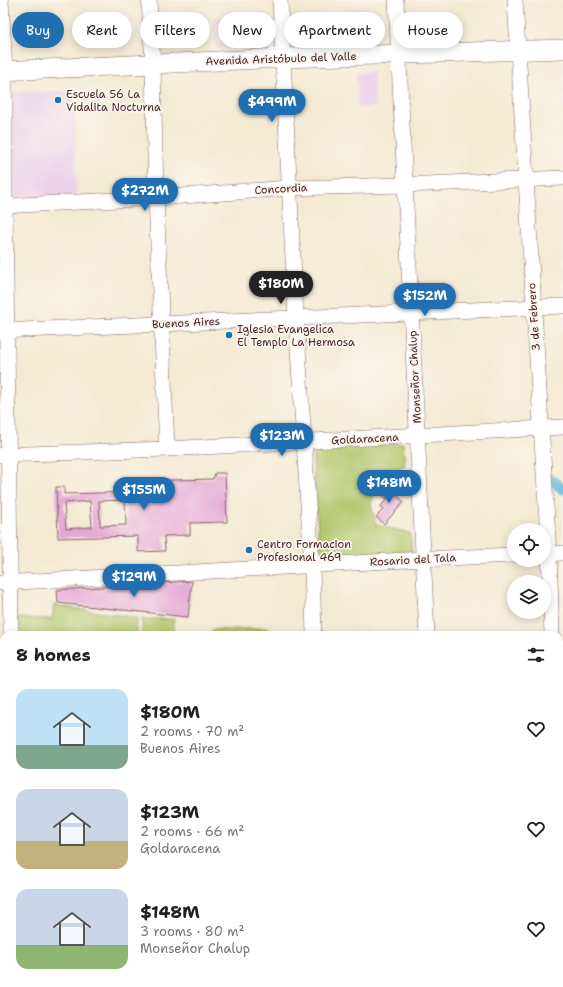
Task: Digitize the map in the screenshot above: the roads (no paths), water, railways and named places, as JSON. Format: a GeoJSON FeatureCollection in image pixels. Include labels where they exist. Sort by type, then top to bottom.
{"type":"FeatureCollection","features":[{"type":"Feature","properties":{"kind":"main road","name":"Avenida Aristóbulo del Valle"},"geometry":{"type":"LineString","coordinates":[[2,71],[283,58],[563,49]]}},
{"type":"Feature","properties":{"kind":"street"},"geometry":{"type":"LineString","coordinates":[[2,0],[5,583],[11,631]]}},
{"type":"Feature","properties":{"kind":"street"},"geometry":{"type":"LineString","coordinates":[[149,0],[153,64],[156,198],[167,449]]}},
{"type":"Feature","properties":{"kind":"street"},"geometry":{"type":"LineString","coordinates":[[280,0],[296,318],[312,566],[314,631]]}},
{"type":"Feature","properties":{"kind":"street","name":"Monseñor Chalup"},"geometry":{"type":"LineString","coordinates":[[396,0],[427,631]]}},
{"type":"Feature","properties":{"kind":"street","name":"3 de Febrero"},"geometry":{"type":"LineString","coordinates":[[515,0],[525,180],[552,553],[552,631]]}},
{"type":"Feature","properties":{"kind":"street","name":"Concordia"},"geometry":{"type":"LineString","coordinates":[[2,206],[156,198],[289,188],[405,185],[563,178]]}},
{"type":"Feature","properties":{"kind":"street","name":"Buenos Aires"},"geometry":{"type":"LineString","coordinates":[[3,331],[563,306]]}},
{"type":"Feature","properties":{"kind":"street","name":"Goldaracena"},"geometry":{"type":"LineString","coordinates":[[4,455],[167,449],[563,427]]}},
{"type":"Feature","properties":{"kind":"street","name":"Rosario del Tala"},"geometry":{"type":"LineString","coordinates":[[5,583],[507,555]]}},
{"type":"Feature","properties":{"kind":"waterway"},"geometry":{"type":"LineString","coordinates":[[551,480],[563,489]]}},
{"type":"Feature","properties":{"kind":"place","name":"Escuela 56 La Vidalita Nocturna"},"geometry":{"type":"Point","coordinates":[58,100]}},
{"type":"Feature","properties":{"kind":"place","name":"Iglesia Evangelica El Templo La Hermosa"},"geometry":{"type":"Point","coordinates":[229,335]}},
{"type":"Feature","properties":{"kind":"place","name":"Centro Formacion Profesional 469"},"geometry":{"type":"Point","coordinates":[249,550]}}]}
